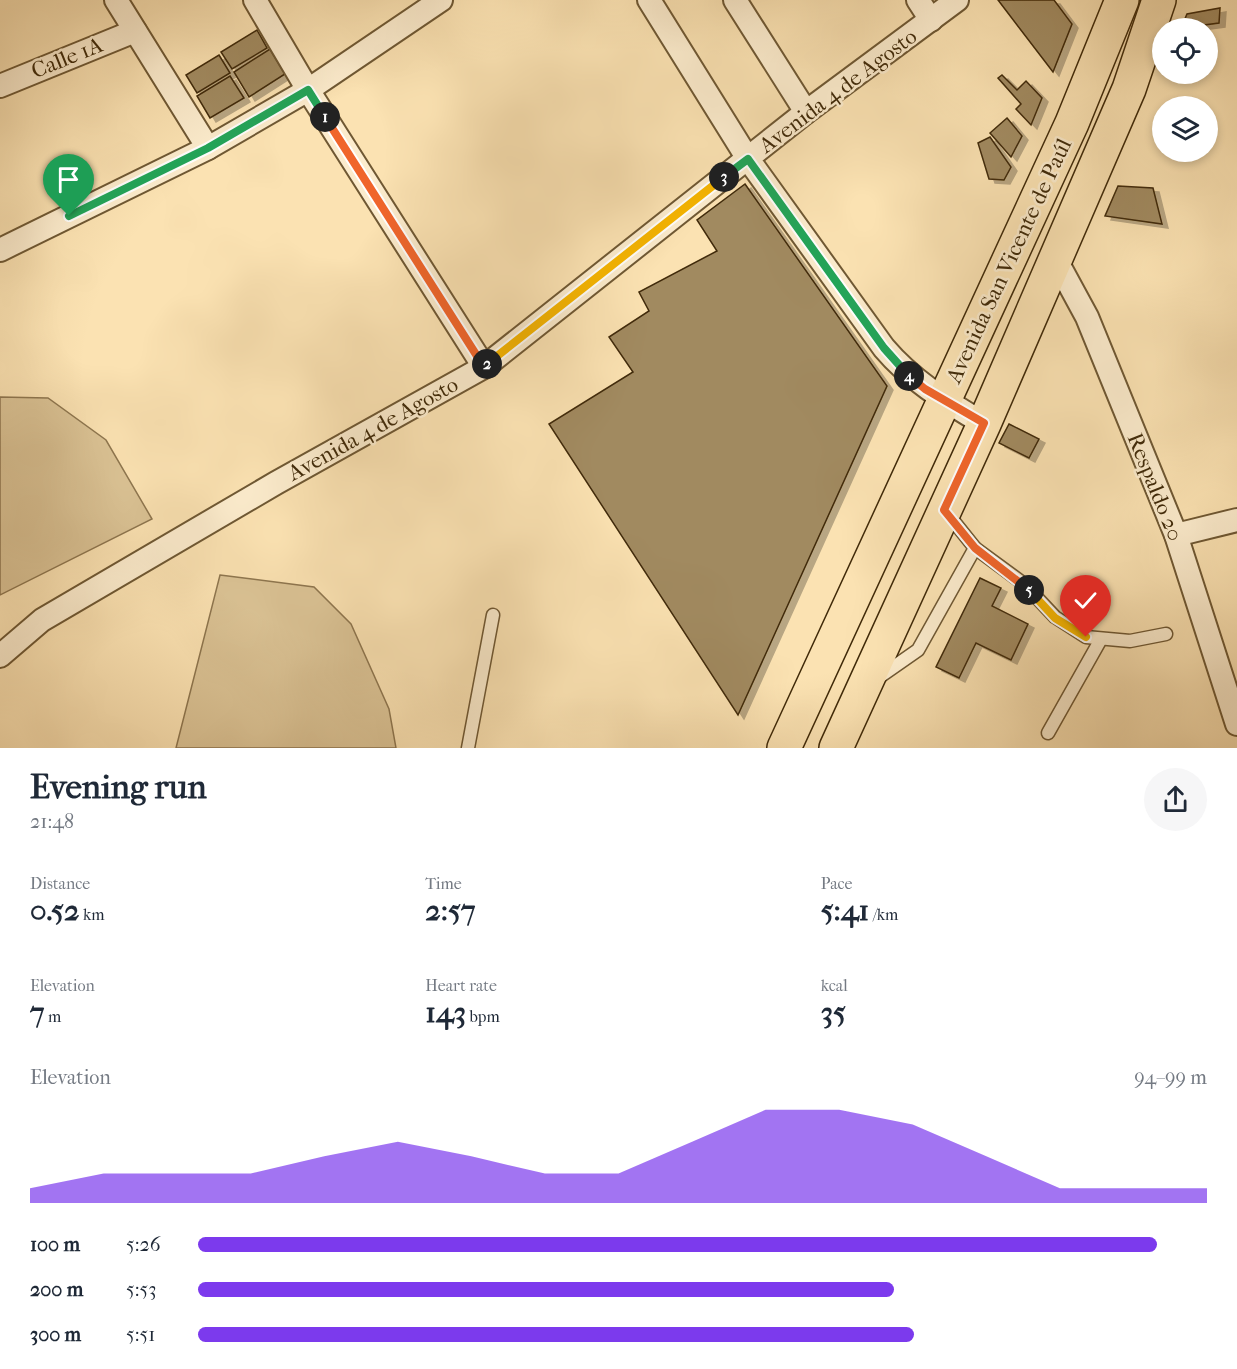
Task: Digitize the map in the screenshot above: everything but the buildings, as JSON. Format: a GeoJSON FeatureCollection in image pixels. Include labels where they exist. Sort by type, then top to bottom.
{"type":"FeatureCollection","features":[{"type":"Feature","properties":{"kind":"main road","name":"Avenida San Vicente de Paúl"},"geometry":{"type":"LineString","coordinates":[[784,748],[1072,123],[1122,0]]}},
{"type":"Feature","properties":{"kind":"main road","name":"Avenida San Vicente de Paúl"},"geometry":{"type":"LineString","coordinates":[[836,748],[867,685],[984,423],[1129,88],[1159,0]]}},
{"type":"Feature","properties":{"kind":"street"},"geometry":{"type":"LineString","coordinates":[[116,0],[208,148]]}},
{"type":"Feature","properties":{"kind":"street"},"geometry":{"type":"LineString","coordinates":[[255,0],[308,90],[484,367]]}},
{"type":"Feature","properties":{"kind":"street"},"geometry":{"type":"LineString","coordinates":[[0,250],[208,148],[308,90],[441,0]]}},
{"type":"Feature","properties":{"kind":"street"},"geometry":{"type":"LineString","coordinates":[[650,0],[748,159],[884,348],[903,371],[984,423]]}},
{"type":"Feature","properties":{"kind":"street"},"geometry":{"type":"LineString","coordinates":[[735,0],[806,112]]}},
{"type":"Feature","properties":{"kind":"street"},"geometry":{"type":"LineString","coordinates":[[918,0],[932,20]]}},
{"type":"Feature","properties":{"kind":"street","name":"Avenida 4 de Agosto"},"geometry":{"type":"LineString","coordinates":[[0,656],[42,620],[276,483],[484,367],[806,112],[957,0]]}},
{"type":"Feature","properties":{"kind":"street","name":"Calle 1A"},"geometry":{"type":"LineString","coordinates":[[0,86],[135,31]]}},
{"type":"Feature","properties":{"kind":"street","name":"Respaldo 20"},"geometry":{"type":"LineString","coordinates":[[1054,258],[1087,317],[1176,535],[1235,716]]}},
{"type":"Feature","properties":{"kind":"street"},"geometry":{"type":"LineString","coordinates":[[1176,535],[1237,520]]}},
{"type":"Feature","properties":{"kind":"lane"},"geometry":{"type":"LineString","coordinates":[[944,510],[975,548],[1024,584],[1055,618],[1086,637],[1130,641],[1166,634]]}},
{"type":"Feature","properties":{"kind":"lane"},"geometry":{"type":"LineString","coordinates":[[867,685],[897,667],[918,650],[975,548]]}},
{"type":"Feature","properties":{"kind":"lane"},"geometry":{"type":"LineString","coordinates":[[468,748],[493,615]]}},
{"type":"Feature","properties":{"kind":"lane"},"geometry":{"type":"LineString","coordinates":[[1048,733],[1101,639]]}},
{"type":"Feature","properties":{"kind":"shaded area"},"geometry":{"type":"Polygon","coordinates":[[[0,397],[48,398],[106,440],[152,519],[0,595],[0,397]]]}},
{"type":"Feature","properties":{"kind":"shaded area"},"geometry":{"type":"Polygon","coordinates":[[[220,575],[314,587],[351,624],[389,709],[396,748],[176,748],[220,575]]]}},
{"type":"Feature","properties":{"kind":"route"},"geometry":{"type":"LineString","coordinates":[[69,216],[208,148],[308,90],[484,367],[748,159],[903,371],[925,389],[984,423],[944,510],[975,548],[1024,584],[1055,618],[1086,637]]}}]}
